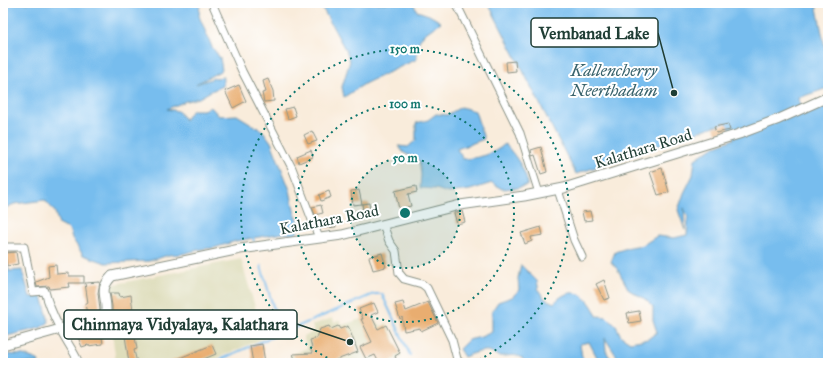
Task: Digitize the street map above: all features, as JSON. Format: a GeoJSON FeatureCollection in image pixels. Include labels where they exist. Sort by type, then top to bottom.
{"type":"FeatureCollection","features":[{"type":"Feature","properties":{"kind":"street"},"geometry":{"type":"LineString","coordinates":[[212,3],[242,71],[292,168],[319,238]]}},
{"type":"Feature","properties":{"kind":"street"},"geometry":{"type":"LineString","coordinates":[[456,3],[520,133],[539,193]]}},
{"type":"Feature","properties":{"kind":"street","name":"Kalathara Road"},"geometry":{"type":"LineString","coordinates":[[3,345],[100,318],[106,312],[107,306],[104,292],[105,285],[112,276],[240,249],[342,235],[460,205],[558,190],[680,153],[759,126],[828,98]]}},
{"type":"Feature","properties":{"kind":"street"},"geometry":{"type":"LineString","coordinates":[[558,190],[574,240],[582,258]]}},
{"type":"Feature","properties":{"kind":"street"},"geometry":{"type":"LineString","coordinates":[[383,224],[389,241],[396,251],[399,273],[404,279],[422,284],[427,288],[452,340],[457,359],[460,363]]}},
{"type":"Feature","properties":{"kind":"street"},"geometry":{"type":"LineString","coordinates":[[3,247],[24,247],[33,292],[45,291],[60,330],[73,350],[79,363]]}},
{"type":"Feature","properties":{"kind":"shaded area"},"geometry":{"type":"Polygon","coordinates":[[[241,259],[264,338],[206,363],[116,363],[106,286],[241,259]]]}},
{"type":"Feature","properties":{"kind":"shaded area"},"geometry":{"type":"Polygon","coordinates":[[[371,316],[382,326],[387,323],[402,357],[394,361],[395,363],[293,363],[290,355],[307,348],[303,336],[314,332],[312,325],[333,318],[334,322],[340,320],[342,325],[371,316]]]}},
{"type":"Feature","properties":{"kind":"water"},"geometry":{"type":"Polygon","coordinates":[[[3,3],[200,3],[199,16],[212,47],[220,58],[222,70],[196,84],[214,78],[223,77],[223,86],[199,98],[186,101],[167,109],[178,111],[185,120],[192,110],[203,110],[211,107],[219,116],[237,115],[263,131],[271,142],[290,190],[295,214],[300,223],[296,235],[283,233],[236,241],[214,248],[169,255],[149,261],[106,263],[83,255],[72,238],[69,229],[59,225],[55,212],[45,200],[14,204],[3,209],[3,3]]]}},
{"type":"Feature","properties":{"kind":"water"},"geometry":{"type":"Polygon","coordinates":[[[316,3],[413,3],[417,11],[429,15],[441,22],[423,35],[416,46],[417,59],[366,83],[344,97],[342,87],[350,61],[324,11],[316,3]]]}},
{"type":"Feature","properties":{"kind":"water","name":"Kallencherry Neerthadam"},"geometry":{"type":"Polygon","coordinates":[[[488,3],[816,3],[828,63],[828,88],[798,98],[802,112],[828,102],[828,363],[621,363],[605,338],[606,351],[613,363],[600,363],[589,342],[580,344],[582,357],[588,363],[526,363],[520,357],[514,355],[499,356],[486,351],[476,352],[464,357],[459,349],[468,340],[481,337],[492,332],[492,311],[498,302],[512,297],[519,290],[518,278],[521,265],[537,281],[539,291],[545,299],[554,303],[567,294],[579,294],[589,302],[597,316],[607,317],[616,326],[621,336],[630,342],[648,339],[657,332],[653,320],[653,307],[645,299],[629,290],[618,270],[611,262],[615,252],[630,247],[643,245],[657,236],[674,238],[687,235],[688,218],[684,208],[685,230],[678,210],[693,175],[695,159],[713,147],[734,139],[726,122],[576,174],[488,3]]]}},
{"type":"Feature","properties":{"kind":"water"},"geometry":{"type":"Polygon","coordinates":[[[461,107],[475,111],[484,139],[457,149],[463,159],[485,155],[495,151],[505,144],[520,163],[528,185],[517,188],[502,189],[492,183],[470,190],[448,193],[436,189],[420,188],[421,175],[419,160],[404,153],[398,146],[408,147],[416,140],[416,123],[428,120],[436,114],[447,115],[461,107]]]}},
{"type":"Feature","properties":{"kind":"water"},"geometry":{"type":"Polygon","coordinates":[[[3,254],[6,254],[9,271],[22,270],[30,297],[42,296],[49,322],[40,328],[3,337],[3,254]]]}},
{"type":"Feature","properties":{"kind":"water"},"geometry":{"type":"Polygon","coordinates":[[[3,354],[24,355],[38,360],[39,363],[3,363],[3,354]]]}},
{"type":"Feature","properties":{"kind":"building"},"geometry":{"type":"Polygon","coordinates":[[[515,61],[516,71],[507,72],[506,62],[515,61]]]}},
{"type":"Feature","properties":{"kind":"building"},"geometry":{"type":"Polygon","coordinates":[[[268,79],[273,91],[274,101],[264,102],[262,93],[266,92],[263,81],[268,79]]]}},
{"type":"Feature","properties":{"kind":"building"},"geometry":{"type":"Polygon","coordinates":[[[239,85],[246,101],[233,108],[225,91],[239,85]]]}},
{"type":"Feature","properties":{"kind":"building"},"geometry":{"type":"Polygon","coordinates":[[[293,107],[296,116],[288,119],[285,109],[293,107]]]}},
{"type":"Feature","properties":{"kind":"building"},"geometry":{"type":"Polygon","coordinates":[[[728,124],[730,130],[716,133],[714,127],[728,124]]]}},
{"type":"Feature","properties":{"kind":"building"},"geometry":{"type":"Polygon","coordinates":[[[312,131],[317,141],[308,144],[304,135],[312,131]]]}},
{"type":"Feature","properties":{"kind":"building"},"geometry":{"type":"Polygon","coordinates":[[[541,147],[547,172],[541,174],[535,155],[532,156],[531,150],[541,147]]]}},
{"type":"Feature","properties":{"kind":"building"},"geometry":{"type":"Polygon","coordinates":[[[311,150],[313,157],[299,163],[297,156],[311,150]]]}},
{"type":"Feature","properties":{"kind":"building"},"geometry":{"type":"Polygon","coordinates":[[[662,168],[669,192],[658,195],[650,172],[662,168]]]}},
{"type":"Feature","properties":{"kind":"building"},"geometry":{"type":"Polygon","coordinates":[[[416,186],[417,192],[408,194],[411,206],[399,209],[395,191],[416,186]]]}},
{"type":"Feature","properties":{"kind":"building"},"geometry":{"type":"Polygon","coordinates":[[[359,190],[362,204],[353,205],[351,191],[359,190]]]}},
{"type":"Feature","properties":{"kind":"building"},"geometry":{"type":"Polygon","coordinates":[[[329,191],[331,197],[321,201],[319,195],[329,191]]]}},
{"type":"Feature","properties":{"kind":"building"},"geometry":{"type":"Polygon","coordinates":[[[369,203],[370,210],[363,211],[362,204],[369,203]]]}},
{"type":"Feature","properties":{"kind":"building"},"geometry":{"type":"Polygon","coordinates":[[[321,205],[323,213],[315,215],[312,207],[321,205]]]}},
{"type":"Feature","properties":{"kind":"building"},"geometry":{"type":"Polygon","coordinates":[[[462,211],[465,222],[457,224],[454,213],[462,211]]]}},
{"type":"Feature","properties":{"kind":"building"},"geometry":{"type":"Polygon","coordinates":[[[590,211],[592,220],[584,221],[582,212],[590,211]]]}},
{"type":"Feature","properties":{"kind":"building"},"geometry":{"type":"Polygon","coordinates":[[[335,219],[336,227],[325,228],[324,221],[335,219]]]}},
{"type":"Feature","properties":{"kind":"building"},"geometry":{"type":"Polygon","coordinates":[[[541,227],[543,235],[531,237],[532,241],[525,244],[521,233],[541,227]]]}},
{"type":"Feature","properties":{"kind":"building"},"geometry":{"type":"Polygon","coordinates":[[[16,252],[18,264],[7,266],[5,253],[16,252]]]}},
{"type":"Feature","properties":{"kind":"building"},"geometry":{"type":"Polygon","coordinates":[[[382,253],[386,267],[373,270],[369,257],[382,253]]]}},
{"type":"Feature","properties":{"kind":"building"},"geometry":{"type":"Polygon","coordinates":[[[56,265],[57,274],[69,273],[69,276],[84,276],[84,283],[69,283],[70,287],[50,289],[49,286],[37,287],[36,282],[49,277],[48,266],[56,265]]]}},
{"type":"Feature","properties":{"kind":"building"},"geometry":{"type":"Polygon","coordinates":[[[604,280],[610,298],[604,300],[596,284],[604,280]]]}},
{"type":"Feature","properties":{"kind":"building"},"geometry":{"type":"Polygon","coordinates":[[[100,282],[98,293],[100,310],[97,313],[87,315],[85,303],[88,303],[85,283],[100,282]]]}},
{"type":"Feature","properties":{"kind":"building"},"geometry":{"type":"Polygon","coordinates":[[[110,293],[119,293],[120,297],[131,295],[133,311],[131,312],[137,349],[134,350],[137,363],[129,363],[124,329],[115,329],[114,325],[111,325],[110,316],[112,306],[110,293]]]}},
{"type":"Feature","properties":{"kind":"building"},"geometry":{"type":"Polygon","coordinates":[[[403,302],[406,311],[428,302],[438,323],[421,331],[420,328],[404,331],[402,317],[400,319],[395,304],[403,302]]]}},
{"type":"Feature","properties":{"kind":"building"},"geometry":{"type":"Polygon","coordinates":[[[374,303],[378,312],[371,315],[378,329],[386,325],[400,353],[395,356],[396,358],[387,363],[379,363],[375,355],[366,359],[360,347],[372,342],[361,319],[363,319],[359,309],[374,303]]]}},
{"type":"Feature","properties":{"kind":"building"},"geometry":{"type":"Polygon","coordinates":[[[639,311],[641,321],[629,323],[627,313],[639,311]]]}},
{"type":"Feature","properties":{"kind":"building"},"geometry":{"type":"Polygon","coordinates":[[[100,324],[103,344],[82,347],[78,337],[89,332],[89,327],[100,324]]]}},
{"type":"Feature","properties":{"kind":"building"},"geometry":{"type":"Polygon","coordinates":[[[329,326],[331,329],[338,326],[340,329],[348,326],[358,352],[328,363],[294,363],[295,359],[293,354],[313,353],[310,349],[312,348],[310,340],[317,338],[320,329],[329,326]]]}},
{"type":"Feature","properties":{"kind":"building"},"geometry":{"type":"Polygon","coordinates":[[[262,344],[265,362],[253,363],[250,346],[262,344]]]}},
{"type":"Feature","properties":{"kind":"building"},"geometry":{"type":"Polygon","coordinates":[[[212,345],[216,354],[194,363],[167,363],[212,345]]]}},
{"type":"Feature","properties":{"kind":"waterway"},"geometry":{"type":"LineString","coordinates":[[252,236],[254,241]]}},
{"type":"Feature","properties":{"kind":"waterway"},"geometry":{"type":"LineString","coordinates":[[217,361],[281,333],[261,266]]}},
{"type":"Feature","properties":{"kind":"waterway"},"geometry":{"type":"LineString","coordinates":[[280,334],[374,294],[382,294],[410,355]]}},
{"type":"Feature","properties":{"kind":"place","name":"Vembanad Lake"},"geometry":{"type":"Point","coordinates":[674,93]}},
{"type":"Feature","properties":{"kind":"place","name":"Chinmaya Vidyalaya, Kalathara"},"geometry":{"type":"Point","coordinates":[350,342]}}]}
